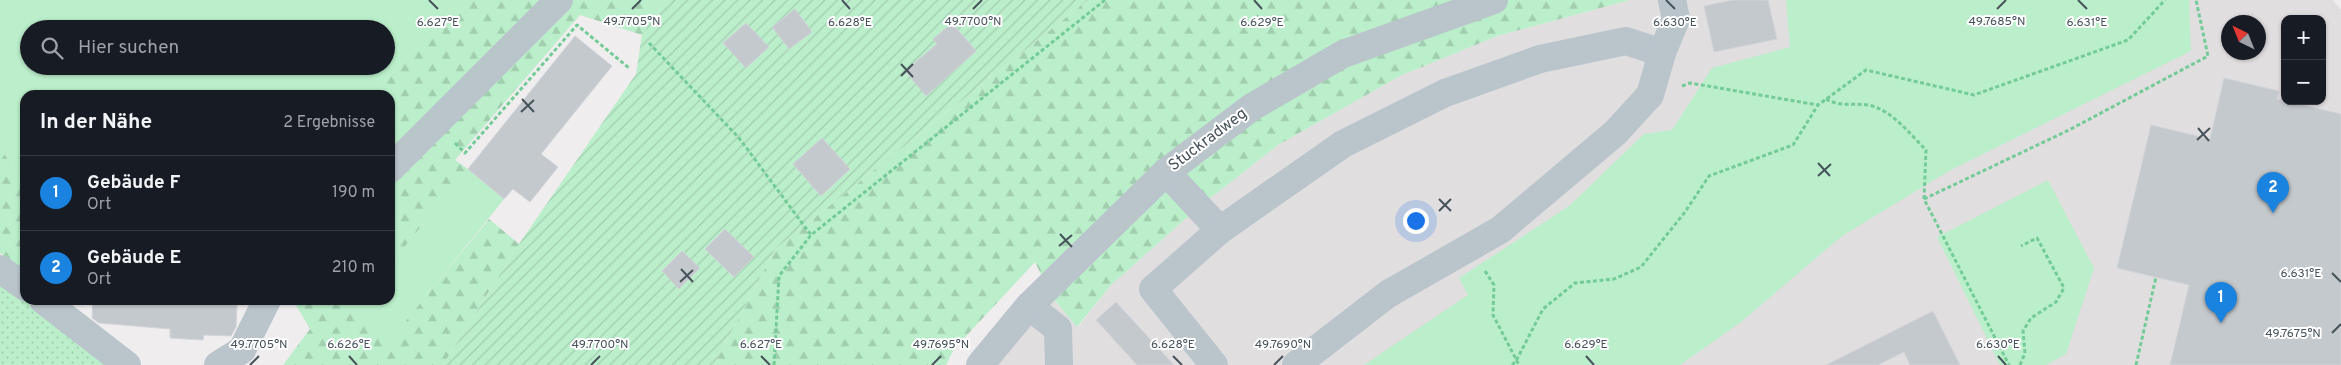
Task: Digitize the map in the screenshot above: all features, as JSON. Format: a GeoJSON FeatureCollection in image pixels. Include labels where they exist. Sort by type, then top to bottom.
{"type":"FeatureCollection","features":[{"type":"Feature","properties":{"kind":"street"},"geometry":{"type":"LineString","coordinates":[[395,164],[559,0]]}},
{"type":"Feature","properties":{"kind":"street","name":"Stuckradweg"},"geometry":{"type":"LineString","coordinates":[[980,365],[1029,306],[1166,172],[1252,107],[1343,54],[1494,0]]}},
{"type":"Feature","properties":{"kind":"street"},"geometry":{"type":"LineString","coordinates":[[1296,365],[1388,294],[1500,230],[1615,133],[1650,96],[1674,9]]}},
{"type":"Feature","properties":{"kind":"street"},"geometry":{"type":"LineString","coordinates":[[1214,365],[1153,290],[1220,230],[1343,144],[1445,93],[1540,59],[1626,41],[1662,53]]}},
{"type":"Feature","properties":{"kind":"street"},"geometry":{"type":"LineString","coordinates":[[1166,172],[1220,230]]}},
{"type":"Feature","properties":{"kind":"street"},"geometry":{"type":"LineString","coordinates":[[0,268],[20,283]]}},
{"type":"Feature","properties":{"kind":"street"},"geometry":{"type":"LineString","coordinates":[[49,305],[127,365]]}},
{"type":"Feature","properties":{"kind":"street"},"geometry":{"type":"LineString","coordinates":[[218,365],[242,350],[264,305]]}},
{"type":"Feature","properties":{"kind":"street"},"geometry":{"type":"LineString","coordinates":[[1029,306],[1058,329],[1059,365]]}},
{"type":"Feature","properties":{"kind":"path"},"geometry":{"type":"LineString","coordinates":[[774,365],[779,276],[811,235],[1105,0]]}},
{"type":"Feature","properties":{"kind":"path"},"geometry":{"type":"LineString","coordinates":[[1512,365],[1518,363],[1543,309],[1575,283],[1614,279],[1641,266],[1685,212],[1709,176],[1793,145],[1818,104],[1866,70],[1974,95],[2128,40],[2165,0]]}},
{"type":"Feature","properties":{"kind":"path"},"geometry":{"type":"LineString","coordinates":[[1924,199],[2069,130],[2208,56],[2196,0]]}},
{"type":"Feature","properties":{"kind":"path"},"geometry":{"type":"LineString","coordinates":[[465,153],[576,25],[629,68]]}},
{"type":"Feature","properties":{"kind":"path"},"geometry":{"type":"LineString","coordinates":[[649,42],[739,138],[811,235]]}},
{"type":"Feature","properties":{"kind":"path"},"geometry":{"type":"LineString","coordinates":[[1650,96],[1690,83],[1818,104]]}},
{"type":"Feature","properties":{"kind":"path"},"geometry":{"type":"LineString","coordinates":[[1826,99],[1836,104],[1869,105],[1892,117],[1926,150],[1924,199],[2010,365]]}},
{"type":"Feature","properties":{"kind":"path"},"geometry":{"type":"LineString","coordinates":[[2020,365],[2025,353],[2023,332],[2027,324],[2032,318],[2056,302],[2064,288],[2037,238],[2021,246]]}},
{"type":"Feature","properties":{"kind":"path"},"geometry":{"type":"LineString","coordinates":[[1470,247],[1494,285],[1493,315],[1518,363]]}},
{"type":"Feature","properties":{"kind":"path"},"geometry":{"type":"LineString","coordinates":[[2136,365],[2156,277]]}},
{"type":"Feature","properties":{"kind":"shaded area"},"geometry":{"type":"Polygon","coordinates":[[[1630,0],[2333,0],[2341,10],[2341,365],[997,365],[1052,297],[1078,327],[1111,285],[1199,207],[1278,145],[1400,76],[1497,36],[1630,0]]]}},
{"type":"Feature","properties":{"kind":"green space"},"geometry":{"type":"Polygon","coordinates":[[[0,0],[463,0],[395,70],[395,20],[20,20],[20,75],[390,75],[376,90],[20,90],[20,177],[0,147],[0,0]]]}},
{"type":"Feature","properties":{"kind":"green space"},"geometry":{"type":"Polygon","coordinates":[[[463,0],[665,0],[642,35],[580,15],[455,160],[468,169],[395,259],[395,90],[376,90],[390,75],[395,75],[395,70],[463,0]]]}},
{"type":"Feature","properties":{"kind":"green space"},"geometry":{"type":"Polygon","coordinates":[[[665,0],[1088,0],[775,249],[714,365],[443,365],[519,244],[636,74],[642,35],[665,0]]]}},
{"type":"Feature","properties":{"kind":"green space"},"geometry":{"type":"Polygon","coordinates":[[[1088,0],[1630,0],[1497,36],[1400,76],[1278,145],[1199,207],[1111,285],[1077,327],[1052,297],[1035,262],[954,349],[946,365],[714,365],[775,249],[1088,0]]]}},
{"type":"Feature","properties":{"kind":"green space"},"geometry":{"type":"Polygon","coordinates":[[[1786,0],[2189,0],[2191,51],[1949,171],[1842,236],[1741,322],[1680,365],[1364,365],[1468,295],[1459,278],[1569,206],[1644,134],[1672,130],[1712,68],[1790,47],[1786,0]]]}},
{"type":"Feature","properties":{"kind":"green space"},"geometry":{"type":"Polygon","coordinates":[[[0,147],[20,177],[20,268],[0,253],[0,147]]]}},
{"type":"Feature","properties":{"kind":"green space"},"geometry":{"type":"Polygon","coordinates":[[[468,169],[504,199],[389,342],[352,312],[358,305],[395,305],[395,259],[468,169]]]}},
{"type":"Feature","properties":{"kind":"green space"},"geometry":{"type":"Polygon","coordinates":[[[2048,180],[2094,268],[2066,354],[2046,365],[2000,365],[1937,237],[2048,180]]]}},
{"type":"Feature","properties":{"kind":"green space"},"geometry":{"type":"Polygon","coordinates":[[[489,219],[519,244],[443,365],[283,365],[310,329],[296,305],[358,305],[352,312],[389,341],[489,219]]]}},
{"type":"Feature","properties":{"kind":"green space"},"geometry":{"type":"Polygon","coordinates":[[[0,279],[20,294],[20,305],[34,305],[112,365],[0,365],[0,279]]]}},
{"type":"Feature","properties":{"kind":"building"},"geometry":{"type":"Polygon","coordinates":[[[1733,0],[1768,0],[1777,39],[1714,52],[1704,6],[1733,0]]]}},
{"type":"Feature","properties":{"kind":"building"},"geometry":{"type":"Polygon","coordinates":[[[795,9],[812,32],[789,49],[772,27],[795,9]]]}},
{"type":"Feature","properties":{"kind":"building"},"geometry":{"type":"Polygon","coordinates":[[[746,23],[769,47],[746,68],[723,43],[746,23]]]}},
{"type":"Feature","properties":{"kind":"building"},"geometry":{"type":"Polygon","coordinates":[[[952,23],[976,51],[926,96],[905,71],[937,44],[933,39],[952,23]]]}},
{"type":"Feature","properties":{"kind":"building"},"geometry":{"type":"Polygon","coordinates":[[[575,36],[612,66],[541,154],[558,167],[530,202],[513,189],[504,199],[468,169],[575,36]]]}},
{"type":"Feature","properties":{"kind":"building"},"geometry":{"type":"Polygon","coordinates":[[[2224,78],[2279,91],[2277,99],[2281,100],[2281,105],[2303,105],[2341,114],[2341,365],[2170,365],[2189,285],[2117,268],[2151,125],[2210,139],[2224,78]]]}},
{"type":"Feature","properties":{"kind":"building"},"geometry":{"type":"Polygon","coordinates":[[[822,138],[850,169],[821,196],[793,164],[822,138]]]}},
{"type":"Feature","properties":{"kind":"building"},"geometry":{"type":"Polygon","coordinates":[[[725,229],[754,257],[734,277],[705,249],[725,229]]]}},
{"type":"Feature","properties":{"kind":"building"},"geometry":{"type":"Polygon","coordinates":[[[682,251],[700,268],[679,289],[662,271],[682,251]]]}},
{"type":"Feature","properties":{"kind":"building"},"geometry":{"type":"Polygon","coordinates":[[[1116,302],[1174,365],[1137,365],[1096,320],[1116,302]]]}},
{"type":"Feature","properties":{"kind":"building"},"geometry":{"type":"Polygon","coordinates":[[[93,305],[237,305],[236,327],[231,336],[204,335],[203,340],[170,338],[170,329],[99,323],[92,318],[93,305]]]}},
{"type":"Feature","properties":{"kind":"building"},"geometry":{"type":"Polygon","coordinates":[[[1933,311],[1960,365],[1910,365],[1904,352],[1878,365],[1826,365],[1933,311]]]}},
{"type":"Feature","properties":{"kind":"place","name":"Gebäude E"},"geometry":{"type":"Point","coordinates":[2273,213]}},
{"type":"Feature","properties":{"kind":"place","name":"Gebäude F"},"geometry":{"type":"Point","coordinates":[2221,323]}}]}
